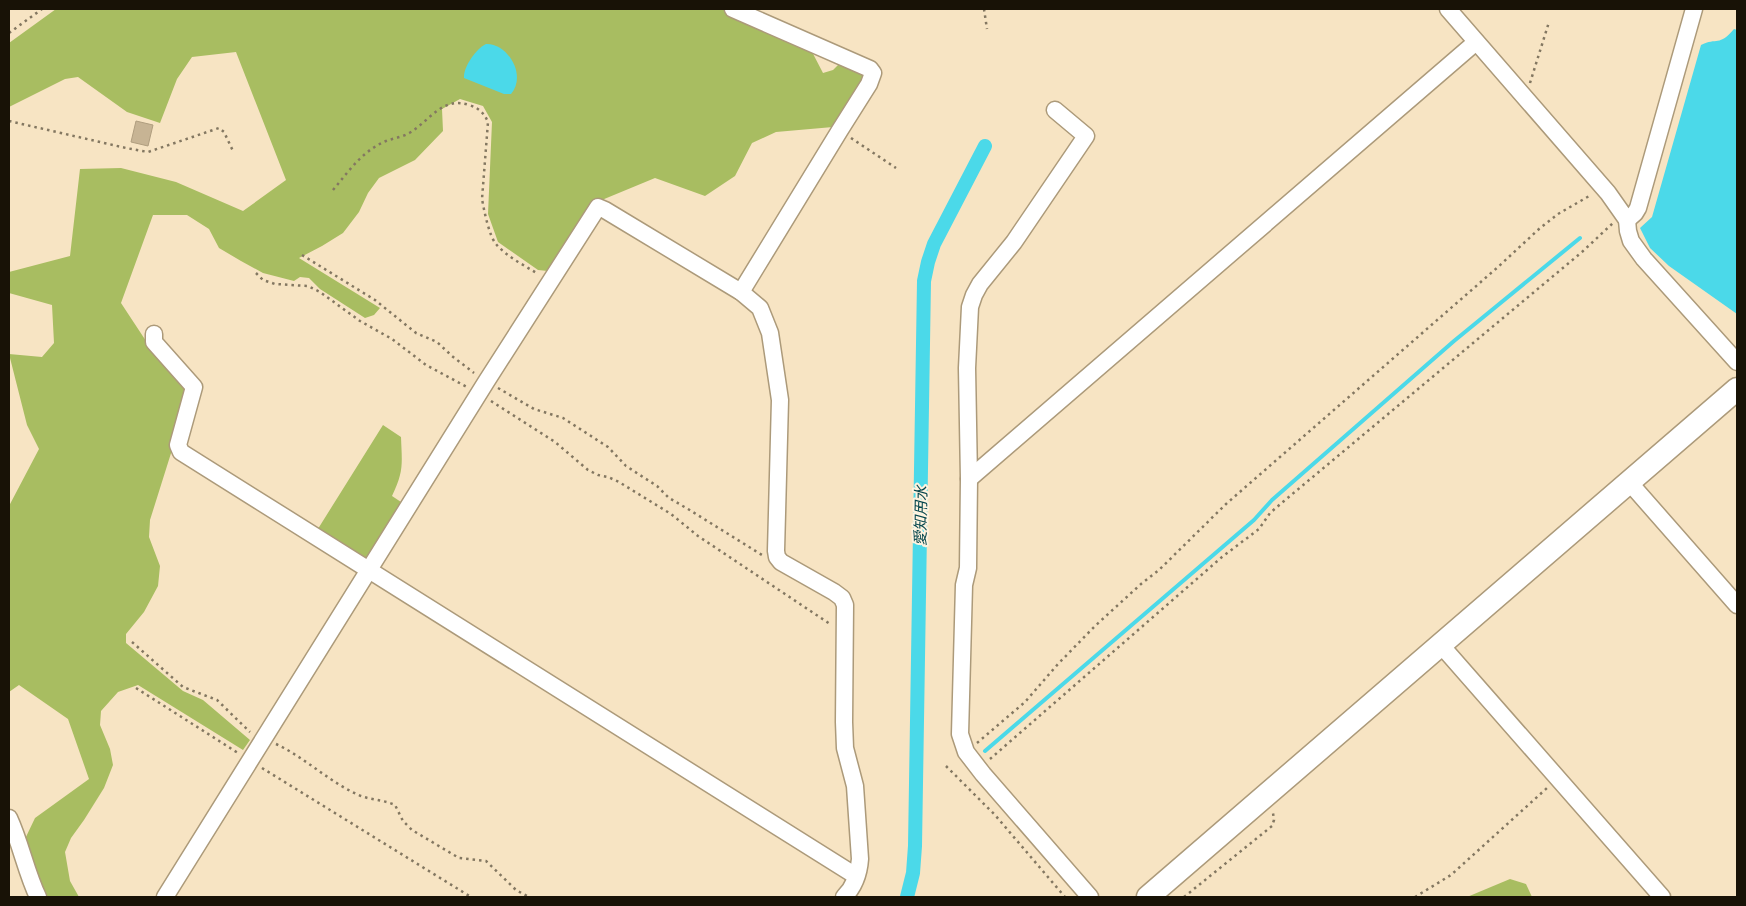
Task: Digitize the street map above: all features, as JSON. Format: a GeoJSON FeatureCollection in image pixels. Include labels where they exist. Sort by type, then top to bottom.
{"type":"FeatureCollection","features":[{"type":"Feature","properties":{"kind":"street"},"geometry":{"type":"LineString","coordinates":[[732,9],[872,70],[873,77],[741,292]]}},
{"type":"Feature","properties":{"kind":"street"},"geometry":{"type":"LineString","coordinates":[[1448,9],[1603,188],[1625,217],[1631,241],[1644,259],[1737,362]]}},
{"type":"Feature","properties":{"kind":"street"},"geometry":{"type":"LineString","coordinates":[[1625,217],[1638,208],[1694,9]]}},
{"type":"Feature","properties":{"kind":"street"},"geometry":{"type":"LineString","coordinates":[[969,479],[1476,42]]}},
{"type":"Feature","properties":{"kind":"street"},"geometry":{"type":"LineString","coordinates":[[1055,110],[1086,136],[1014,242],[980,284],[974,294],[970,307],[966,368],[969,479],[968,568],[964,585],[960,734],[966,752],[1090,897]]}},
{"type":"Feature","properties":{"kind":"street"},"geometry":{"type":"LineString","coordinates":[[165,897],[593,212],[598,208],[605,210],[741,292],[760,308],[770,333],[780,400],[777,558],[842,598],[845,605],[845,748],[854,786],[860,859],[852,889],[844,897]]}},
{"type":"Feature","properties":{"kind":"street"},"geometry":{"type":"LineString","coordinates":[[154,334],[154,342],[194,388],[178,445],[181,452],[369,572],[856,876]]}},
{"type":"Feature","properties":{"kind":"street"},"geometry":{"type":"LineString","coordinates":[[1148,897],[1737,389]]}},
{"type":"Feature","properties":{"kind":"street"},"geometry":{"type":"LineString","coordinates":[[1629,482],[1737,605]]}},
{"type":"Feature","properties":{"kind":"street"},"geometry":{"type":"LineString","coordinates":[[1440,644],[1662,897]]}},
{"type":"Feature","properties":{"kind":"street"},"geometry":{"type":"LineString","coordinates":[[9,818],[18,838],[29,876],[38,897]]}},
{"type":"Feature","properties":{"kind":"path"},"geometry":{"type":"LineString","coordinates":[[9,33],[42,9]]}},
{"type":"Feature","properties":{"kind":"path"},"geometry":{"type":"LineString","coordinates":[[984,9],[987,29]]}},
{"type":"Feature","properties":{"kind":"path"},"geometry":{"type":"LineString","coordinates":[[1522,94],[1526,91],[1530,82],[1549,22]]}},
{"type":"Feature","properties":{"kind":"path"},"geometry":{"type":"LineString","coordinates":[[333,190],[354,163],[365,153],[386,141],[406,135],[426,118],[450,103],[460,102],[476,107],[485,114],[488,122],[482,199],[494,243],[511,257],[550,281]]}},
{"type":"Feature","properties":{"kind":"path"},"geometry":{"type":"LineString","coordinates":[[9,121],[148,152],[219,128],[224,132],[233,151]]}},
{"type":"Feature","properties":{"kind":"path"},"geometry":{"type":"LineString","coordinates":[[840,130],[896,168]]}},
{"type":"Feature","properties":{"kind":"path"},"geometry":{"type":"LineString","coordinates":[[966,752],[1025,702],[1095,626],[1159,570],[1226,504],[1498,268],[1539,229],[1558,214],[1603,188]]}},
{"type":"Feature","properties":{"kind":"path"},"geometry":{"type":"LineString","coordinates":[[979,768],[1222,557],[1262,526],[1270,513],[1284,501],[1625,217]]}},
{"type":"Feature","properties":{"kind":"path"},"geometry":{"type":"LineString","coordinates":[[302,255],[375,300],[416,333],[438,342],[483,388],[555,442],[588,470],[619,482],[671,514],[698,536],[846,634]]}},
{"type":"Feature","properties":{"kind":"path"},"geometry":{"type":"LineString","coordinates":[[256,274],[263,280],[275,284],[308,286],[320,292],[360,321],[392,339],[426,365],[534,409],[563,418],[613,450],[620,461],[656,486],[676,503],[762,555],[777,558]]}},
{"type":"Feature","properties":{"kind":"path"},"geometry":{"type":"LineString","coordinates":[[132,642],[183,687],[217,700],[243,726],[304,760],[323,774],[362,796],[395,804],[403,821],[412,830],[459,858],[486,861],[516,890],[530,897]]}},
{"type":"Feature","properties":{"kind":"path"},"geometry":{"type":"LineString","coordinates":[[136,688],[471,897]]}},
{"type":"Feature","properties":{"kind":"path"},"geometry":{"type":"LineString","coordinates":[[946,766],[995,815],[1065,897]]}},
{"type":"Feature","properties":{"kind":"path"},"geometry":{"type":"LineString","coordinates":[[1416,897],[1451,875],[1558,778]]}},
{"type":"Feature","properties":{"kind":"path"},"geometry":{"type":"LineString","coordinates":[[1184,897],[1272,826],[1274,820],[1267,795]]}},
{"type":"Feature","properties":{"kind":"green space"},"geometry":{"type":"Polygon","coordinates":[[[56,9],[722,9],[810,48],[823,73],[833,70],[842,61],[868,73],[833,127],[776,132],[752,143],[735,176],[705,196],[655,178],[597,202],[548,271],[538,270],[498,242],[488,214],[492,122],[483,106],[460,99],[442,109],[443,131],[415,160],[379,178],[368,193],[359,212],[343,233],[299,258],[380,308],[374,315],[365,318],[320,289],[309,278],[300,277],[294,281],[263,273],[241,261],[219,248],[209,229],[187,215],[153,215],[121,303],[146,341],[182,378],[189,396],[150,520],[149,537],[160,566],[158,586],[144,612],[126,634],[126,643],[183,691],[203,700],[250,740],[243,750],[138,685],[118,692],[101,711],[100,725],[110,749],[113,765],[104,788],[71,838],[65,852],[70,881],[79,897],[45,897],[25,839],[35,818],[89,779],[68,719],[19,685],[9,692],[9,506],[39,449],[27,425],[9,354],[42,357],[54,343],[52,305],[9,293],[9,272],[70,256],[80,169],[121,168],[176,182],[243,211],[286,180],[236,52],[192,57],[177,79],[160,123],[127,112],[78,77],[65,79],[9,107],[9,43],[56,9]]]}},
{"type":"Feature","properties":{"kind":"green space"},"geometry":{"type":"Polygon","coordinates":[[[383,425],[401,437],[401,467],[399,480],[392,496],[404,504],[367,559],[316,532],[383,425]]]}},
{"type":"Feature","properties":{"kind":"green space"},"geometry":{"type":"Polygon","coordinates":[[[1510,879],[1526,884],[1532,897],[1467,897],[1510,879]]]}},
{"type":"Feature","properties":{"kind":"water"},"geometry":{"type":"Polygon","coordinates":[[[1734,29],[1737,30],[1737,314],[1669,266],[1650,248],[1640,228],[1652,217],[1701,45],[1721,40],[1734,29]]]}},
{"type":"Feature","properties":{"kind":"water"},"geometry":{"type":"Polygon","coordinates":[[[486,44],[494,45],[501,49],[513,62],[517,78],[511,94],[504,94],[464,78],[471,59],[486,44]]]}},
{"type":"Feature","properties":{"kind":"building"},"geometry":{"type":"Polygon","coordinates":[[[136,121],[153,125],[148,146],[131,142],[136,121]]]}},
{"type":"Feature","properties":{"kind":"waterway","name":"愛知用水"},"geometry":{"type":"LineString","coordinates":[[907,897],[913,873],[915,846],[924,281],[934,244],[985,146]]}},
{"type":"Feature","properties":{"kind":"waterway"},"geometry":{"type":"LineString","coordinates":[[985,751],[1254,520],[1272,500],[1454,341],[1580,238]]}}]}
